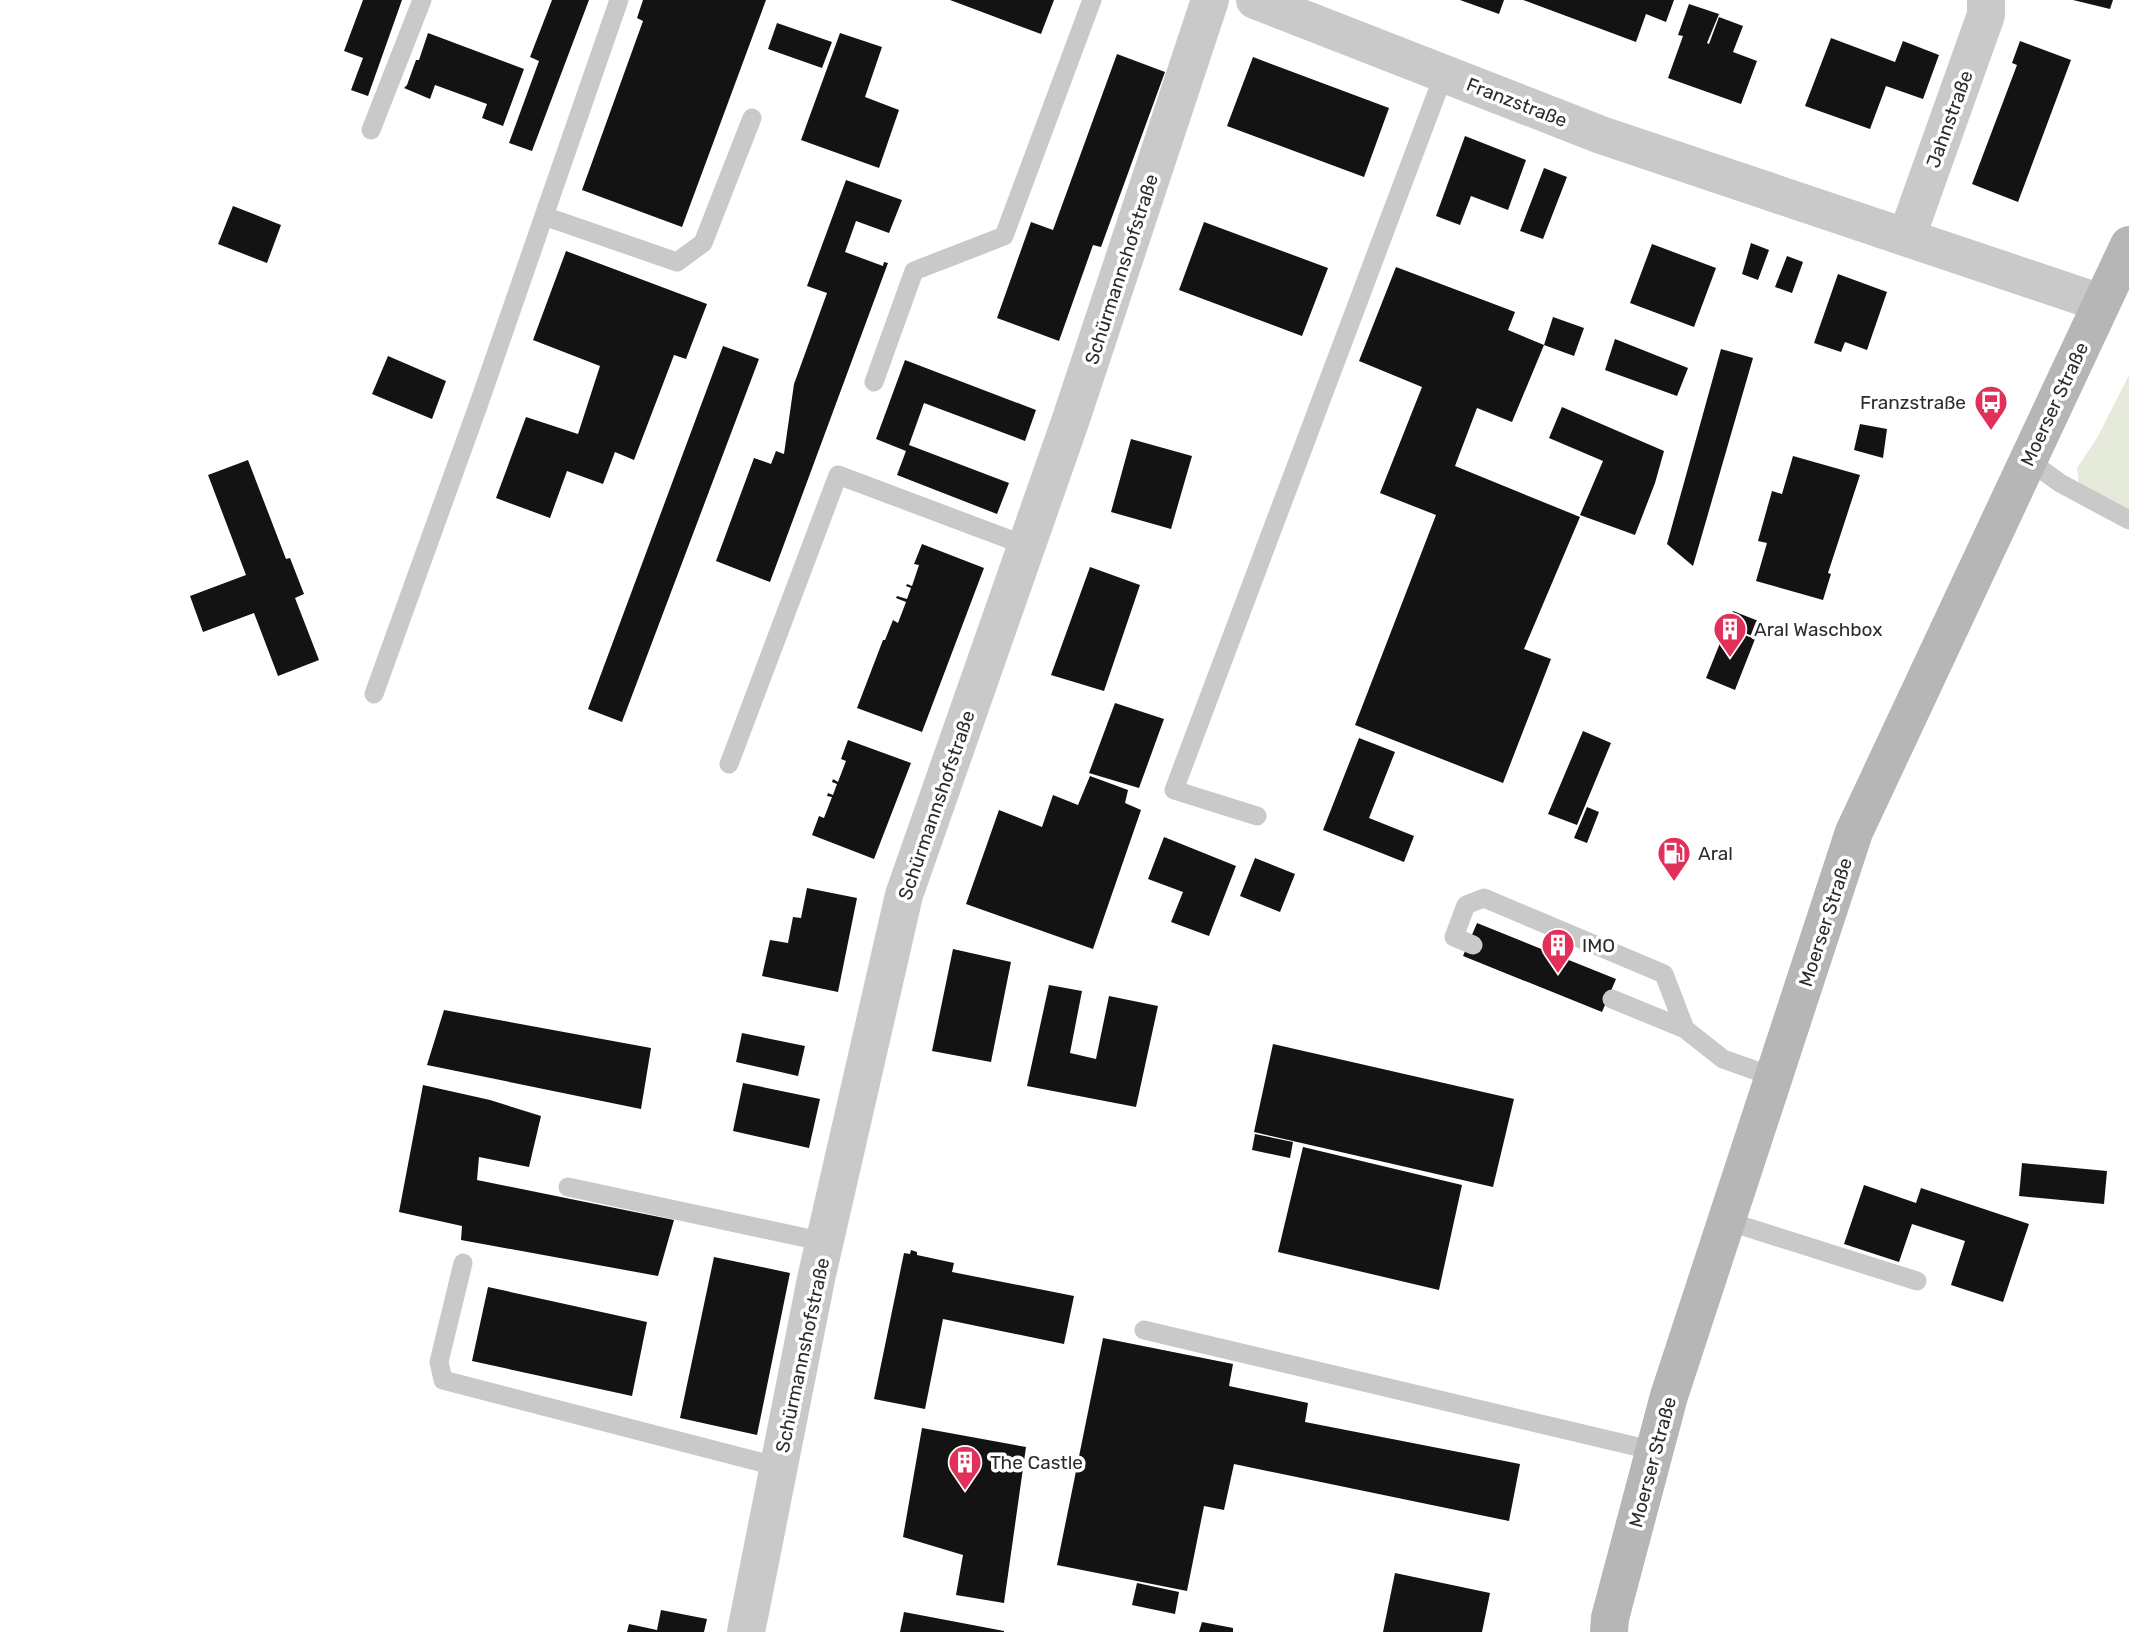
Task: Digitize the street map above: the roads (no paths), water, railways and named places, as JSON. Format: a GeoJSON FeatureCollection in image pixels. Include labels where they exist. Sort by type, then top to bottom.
{"type":"FeatureCollection","features":[{"type":"Feature","properties":{"kind":"street","name":"Schürmannshofstraße"},"geometry":{"type":"LineString","coordinates":[[746,1632],[825,1242],[904,895],[1027,546],[1210,0]]}},
{"type":"Feature","properties":{"kind":"street","name":"Franzstraße"},"geometry":{"type":"LineString","coordinates":[[1255,0],[1601,135],[2101,303]]}},
{"type":"Feature","properties":{"kind":"street","name":"Jahnstraße"},"geometry":{"type":"LineString","coordinates":[[1907,236],[1986,15],[1986,0]]}},
{"type":"Feature","properties":{"kind":"street","name":"Moerser Straße"},"geometry":{"type":"LineString","coordinates":[[1609,1632],[1610,1618],[1669,1396],[1854,832],[2129,244]]}},
{"type":"Feature","properties":{"kind":"lane"},"geometry":{"type":"LineString","coordinates":[[370,130],[422,0]]}},
{"type":"Feature","properties":{"kind":"lane"},"geometry":{"type":"LineString","coordinates":[[374,694],[452,481],[619,0]]}},
{"type":"Feature","properties":{"kind":"lane"},"geometry":{"type":"LineString","coordinates":[[874,382],[914,271],[1004,236],[1092,0]]}},
{"type":"Feature","properties":{"kind":"lane"},"geometry":{"type":"LineString","coordinates":[[1257,816],[1174,790],[1444,74]]}},
{"type":"Feature","properties":{"kind":"lane"},"geometry":{"type":"LineString","coordinates":[[544,216],[677,262],[703,243],[752,118]]}},
{"type":"Feature","properties":{"kind":"lane"},"geometry":{"type":"LineString","coordinates":[[2028,460],[2060,483],[2129,520]]}},
{"type":"Feature","properties":{"kind":"lane"},"geometry":{"type":"LineString","coordinates":[[729,764],[838,475],[1027,546]]}},
{"type":"Feature","properties":{"kind":"lane"},"geometry":{"type":"LineString","coordinates":[[1473,945],[1454,937],[1466,905],[1484,898],[1664,974],[1685,1029]]}},
{"type":"Feature","properties":{"kind":"lane"},"geometry":{"type":"LineString","coordinates":[[1612,999],[1685,1029],[1723,1059],[1774,1077]]}},
{"type":"Feature","properties":{"kind":"lane"},"geometry":{"type":"LineString","coordinates":[[568,1187],[825,1242]]}},
{"type":"Feature","properties":{"kind":"lane"},"geometry":{"type":"LineString","coordinates":[[1727,1222],[1917,1281]]}},
{"type":"Feature","properties":{"kind":"lane"},"geometry":{"type":"LineString","coordinates":[[463,1263],[439,1362],[443,1380],[779,1466]]}},
{"type":"Feature","properties":{"kind":"lane"},"geometry":{"type":"LineString","coordinates":[[1144,1331],[1655,1451]]}},
{"type":"Feature","properties":{"kind":"place","name":"Franzstraße"},"geometry":{"type":"Point","coordinates":[1991,432]}},
{"type":"Feature","properties":{"kind":"place","name":"Aral Waschbox"},"geometry":{"type":"Point","coordinates":[1730,659]}},
{"type":"Feature","properties":{"kind":"place","name":"Aral"},"geometry":{"type":"Point","coordinates":[1674,883]}},
{"type":"Feature","properties":{"kind":"place","name":"IMO"},"geometry":{"type":"Point","coordinates":[1558,975]}},
{"type":"Feature","properties":{"kind":"place","name":"The Castle"},"geometry":{"type":"Point","coordinates":[965,1492]}}]}
